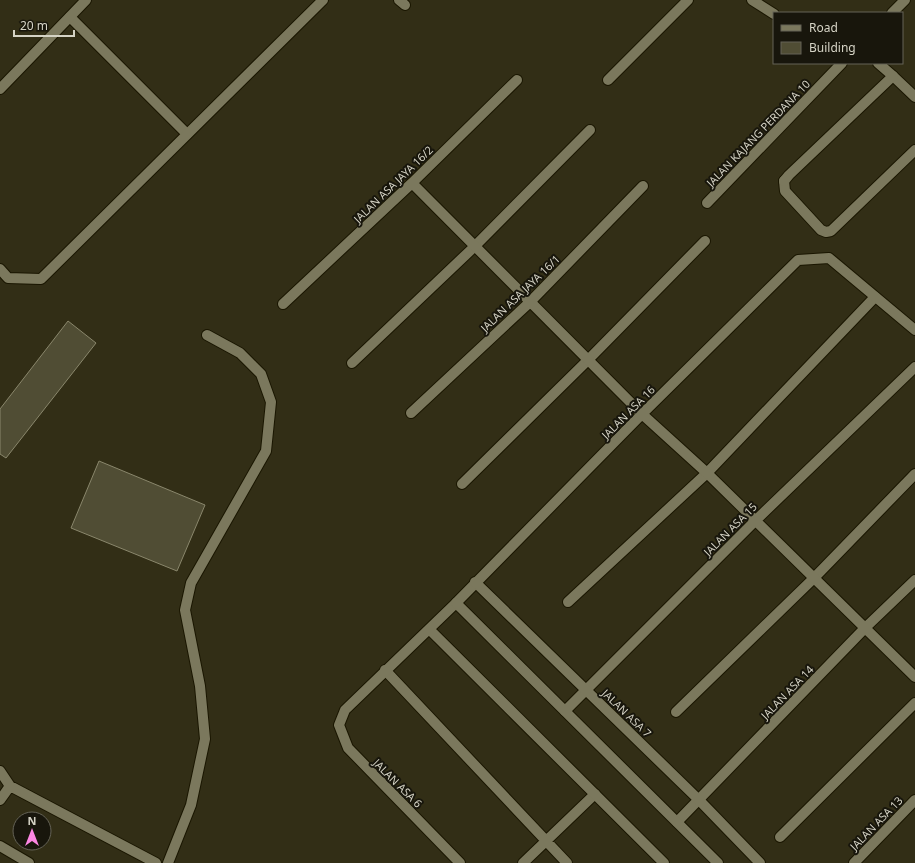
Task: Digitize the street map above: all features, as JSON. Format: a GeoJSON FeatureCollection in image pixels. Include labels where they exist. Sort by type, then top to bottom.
{"type":"FeatureCollection","features":[{"type":"Feature","properties":{"kind":"street"},"geometry":{"type":"LineString","coordinates":[[0,89],[86,0]]}},
{"type":"Feature","properties":{"kind":"street"},"geometry":{"type":"LineString","coordinates":[[0,269],[8,278],[41,279],[323,0]]}},
{"type":"Feature","properties":{"kind":"street"},"geometry":{"type":"LineString","coordinates":[[608,80],[688,0]]}},
{"type":"Feature","properties":{"kind":"street"},"geometry":{"type":"LineString","coordinates":[[752,0],[773,13]]}},
{"type":"Feature","properties":{"kind":"street"},"geometry":{"type":"LineString","coordinates":[[893,12],[905,0]]}},
{"type":"Feature","properties":{"kind":"street"},"geometry":{"type":"LineString","coordinates":[[70,17],[187,134]]}},
{"type":"Feature","properties":{"kind":"street","name":"JALAN KAJANG PERDANA 10"},"geometry":{"type":"LineString","coordinates":[[707,203],[841,64]]}},
{"type":"Feature","properties":{"kind":"street"},"geometry":{"type":"LineString","coordinates":[[879,64],[915,97]]}},
{"type":"Feature","properties":{"kind":"street"},"geometry":{"type":"LineString","coordinates":[[893,76],[788,175],[784,181],[785,191],[821,230],[826,232],[831,231],[915,150]]}},
{"type":"Feature","properties":{"kind":"street","name":"JALAN ASA JAYA 16/2"},"geometry":{"type":"LineString","coordinates":[[283,304],[412,183],[518,80]]}},
{"type":"Feature","properties":{"kind":"street"},"geometry":{"type":"LineString","coordinates":[[352,363],[474,247],[590,130]]}},
{"type":"Feature","properties":{"kind":"street"},"geometry":{"type":"LineString","coordinates":[[412,183],[587,361],[642,414],[707,472],[915,677]]}},
{"type":"Feature","properties":{"kind":"street","name":"JALAN ASA JAYA 16/1"},"geometry":{"type":"LineString","coordinates":[[411,413],[530,302],[642,186]]}},
{"type":"Feature","properties":{"kind":"street"},"geometry":{"type":"LineString","coordinates":[[462,484],[587,361],[705,241]]}},
{"type":"Feature","properties":{"kind":"street","name":"JALAN ASA 16"},"geometry":{"type":"LineString","coordinates":[[345,710],[456,603],[642,414],[798,260],[829,258],[875,297]]}},
{"type":"Feature","properties":{"kind":"street"},"geometry":{"type":"LineString","coordinates":[[568,602],[707,472],[875,297],[915,330]]}},
{"type":"Feature","properties":{"kind":"street"},"geometry":{"type":"LineString","coordinates":[[168,863],[191,805],[205,739],[200,686],[185,610],[191,583],[266,451],[271,402],[261,374],[240,353],[207,335]]}},
{"type":"Feature","properties":{"kind":"street","name":"JALAN ASA 15"},"geometry":{"type":"LineString","coordinates":[[565,711],[756,520],[915,367]]}},
{"type":"Feature","properties":{"kind":"street"},"geometry":{"type":"LineString","coordinates":[[676,712],[814,578],[915,474]]}},
{"type":"Feature","properties":{"kind":"street","name":"JALAN ASA 14"},"geometry":{"type":"LineString","coordinates":[[677,822],[865,628],[915,580]]}},
{"type":"Feature","properties":{"kind":"street","name":"JALAN ASA 7"},"geometry":{"type":"LineString","coordinates":[[475,582],[699,800],[760,863]]}},
{"type":"Feature","properties":{"kind":"street"},"geometry":{"type":"LineString","coordinates":[[456,603],[718,863]]}},
{"type":"Feature","properties":{"kind":"street"},"geometry":{"type":"LineString","coordinates":[[429,629],[664,863]]}},
{"type":"Feature","properties":{"kind":"street"},"geometry":{"type":"LineString","coordinates":[[385,670],[567,863]]}},
{"type":"Feature","properties":{"kind":"street"},"geometry":{"type":"LineString","coordinates":[[780,837],[915,703]]}},
{"type":"Feature","properties":{"kind":"street","name":"JALAN ASA 6"},"geometry":{"type":"LineString","coordinates":[[345,710],[339,725],[348,748],[460,863]]}},
{"type":"Feature","properties":{"kind":"street"},"geometry":{"type":"LineString","coordinates":[[0,771],[10,786],[156,863]]}},
{"type":"Feature","properties":{"kind":"street"},"geometry":{"type":"LineString","coordinates":[[0,800],[10,786]]}},
{"type":"Feature","properties":{"kind":"street"},"geometry":{"type":"LineString","coordinates":[[523,863],[595,794]]}},
{"type":"Feature","properties":{"kind":"street","name":"JALAN ASA 13"},"geometry":{"type":"LineString","coordinates":[[854,863],[915,800]]}},
{"type":"Feature","properties":{"kind":"street"},"geometry":{"type":"LineString","coordinates":[[0,846],[29,863]]}},
{"type":"Feature","properties":{"kind":"building"},"geometry":{"type":"Polygon","coordinates":[[[68,321],[96,343],[6,458],[0,454],[0,409],[68,321]]]}},
{"type":"Feature","properties":{"kind":"building"},"geometry":{"type":"Polygon","coordinates":[[[99,461],[205,505],[177,571],[71,528],[99,461]]]}}]}
